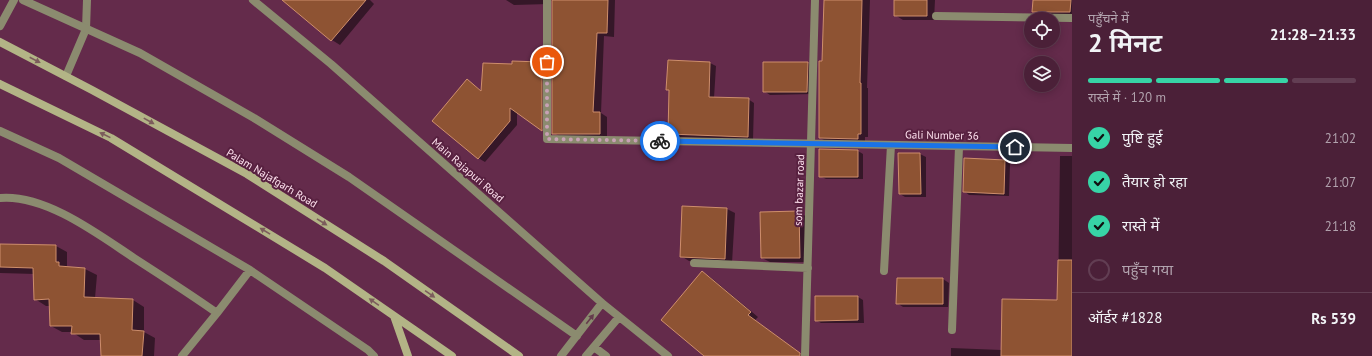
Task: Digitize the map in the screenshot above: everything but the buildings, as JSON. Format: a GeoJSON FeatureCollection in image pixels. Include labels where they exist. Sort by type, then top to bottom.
{"type":"FeatureCollection","features":[{"type":"Feature","properties":{"kind":"main road","name":"Palam Najafgarh Road"},"geometry":{"type":"LineString","coordinates":[[0,42],[247,174],[384,261],[519,356]]}},
{"type":"Feature","properties":{"kind":"main road"},"geometry":{"type":"LineString","coordinates":[[0,84],[111,138],[325,268],[452,356]]}},
{"type":"Feature","properties":{"kind":"main road"},"geometry":{"type":"LineString","coordinates":[[394,316],[408,356]]}},
{"type":"Feature","properties":{"kind":"street"},"geometry":{"type":"LineString","coordinates":[[0,26],[14,0]]}},
{"type":"Feature","properties":{"kind":"street"},"geometry":{"type":"LineString","coordinates":[[23,0],[140,52],[260,122],[349,177],[577,336]]}},
{"type":"Feature","properties":{"kind":"street"},"geometry":{"type":"LineString","coordinates":[[66,76],[86,29],[87,0]]}},
{"type":"Feature","properties":{"kind":"street","name":"Main Rajapuri Road"},"geometry":{"type":"LineString","coordinates":[[253,0],[330,64],[602,304],[668,356]]}},
{"type":"Feature","properties":{"kind":"street","name":"Gali Number 36"},"geometry":{"type":"LineString","coordinates":[[547,0],[547,139],[1072,148]]}},
{"type":"Feature","properties":{"kind":"street","name":"som bazar road"},"geometry":{"type":"LineString","coordinates":[[805,356],[815,0]]}},
{"type":"Feature","properties":{"kind":"street"},"geometry":{"type":"LineString","coordinates":[[936,16],[1072,18]]}},
{"type":"Feature","properties":{"kind":"street"},"geometry":{"type":"LineString","coordinates":[[0,131],[59,158],[250,270],[368,350],[374,356]]}},
{"type":"Feature","properties":{"kind":"street"},"geometry":{"type":"LineString","coordinates":[[884,271],[891,145]]}},
{"type":"Feature","properties":{"kind":"street"},"geometry":{"type":"LineString","coordinates":[[952,330],[959,147]]}},
{"type":"Feature","properties":{"kind":"street"},"geometry":{"type":"LineString","coordinates":[[0,198],[17,198],[71,216],[218,312]]}},
{"type":"Feature","properties":{"kind":"street"},"geometry":{"type":"LineString","coordinates":[[694,263],[808,268]]}},
{"type":"Feature","properties":{"kind":"street"},"geometry":{"type":"LineString","coordinates":[[182,356],[250,270]]}},
{"type":"Feature","properties":{"kind":"street"},"geometry":{"type":"LineString","coordinates":[[561,356],[602,304]]}},
{"type":"Feature","properties":{"kind":"street"},"geometry":{"type":"LineString","coordinates":[[586,356],[619,317]]}},
{"type":"Feature","properties":{"kind":"street"},"geometry":{"type":"LineString","coordinates":[[594,347],[606,356]]}},
{"type":"Feature","properties":{"kind":"way so far"},"geometry":{"type":"LineString","coordinates":[[547,62],[547,139],[660,141]]}},
{"type":"Feature","properties":{"kind":"route"},"geometry":{"type":"LineString","coordinates":[[660,141],[1015,147]]}}]}
